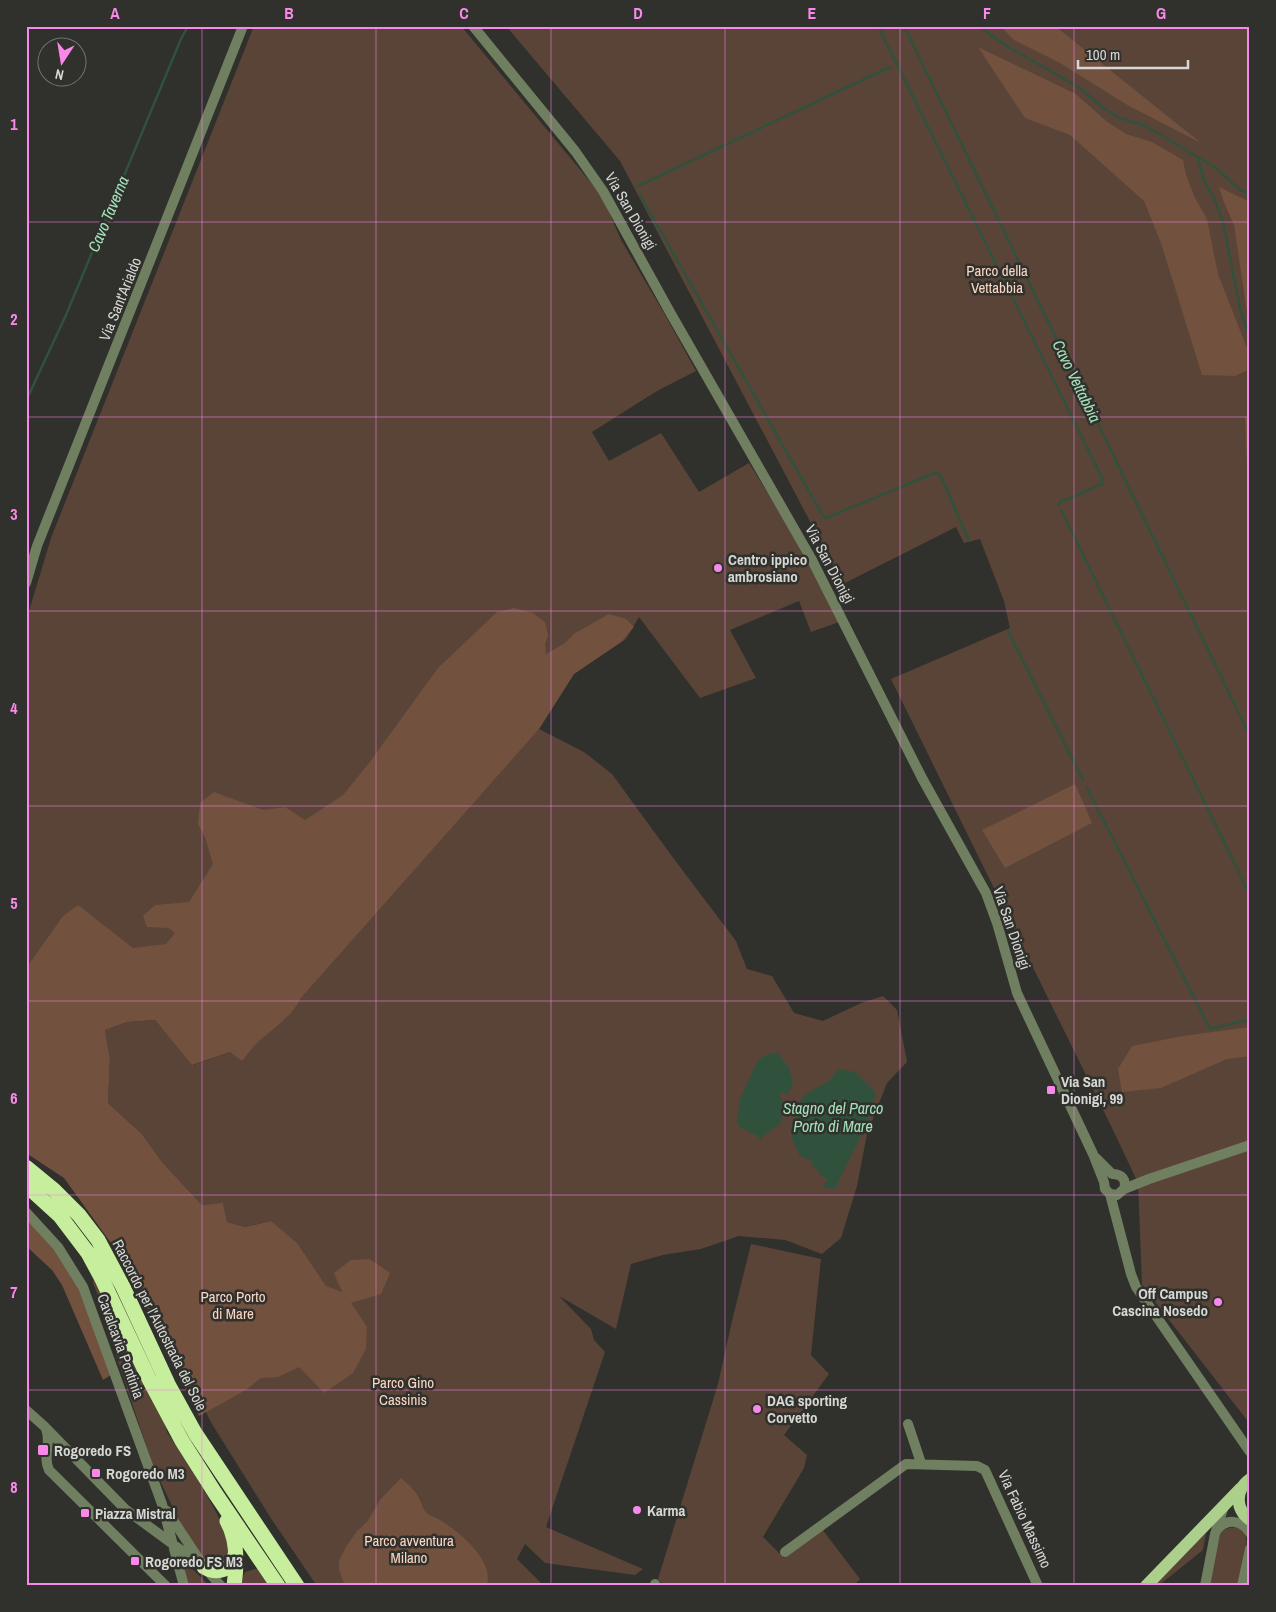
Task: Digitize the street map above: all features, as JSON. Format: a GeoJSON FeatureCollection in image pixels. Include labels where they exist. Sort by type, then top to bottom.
{"type":"FeatureCollection","features":[{"type":"Feature","properties":{"kind":"highway","name":"Raccordo per l'Autostrada del Sole"},"geometry":{"type":"LineString","coordinates":[[26,1167],[54,1190],[79,1215],[98,1240],[123,1287],[168,1384],[195,1433],[297,1586]]}},
{"type":"Feature","properties":{"kind":"highway","name":"Raccordo per l'Autostrada del Sole"},"geometry":{"type":"LineString","coordinates":[[26,1185],[60,1216],[88,1253],[167,1414],[211,1487],[278,1586]]}},
{"type":"Feature","properties":{"kind":"highway"},"geometry":{"type":"LineString","coordinates":[[167,1414],[174,1438],[228,1524],[234,1539],[234,1586]]}},
{"type":"Feature","properties":{"kind":"highway"},"geometry":{"type":"LineString","coordinates":[[204,1567],[210,1571],[226,1569],[233,1562],[235,1555]]}},
{"type":"Feature","properties":{"kind":"main road"},"geometry":{"type":"LineString","coordinates":[[1146,1586],[1246,1484]]}},
{"type":"Feature","properties":{"kind":"main road"},"geometry":{"type":"LineString","coordinates":[[1246,1484],[1239,1495],[1239,1506],[1242,1513],[1250,1520]]}},
{"type":"Feature","properties":{"kind":"street","name":"Via Sant'Arialdo"},"geometry":{"type":"LineString","coordinates":[[26,583],[40,538],[244,26]]}},
{"type":"Feature","properties":{"kind":"street","name":"Via San Dionigi"},"geometry":{"type":"LineString","coordinates":[[473,26],[575,151],[603,191],[811,559],[922,778],[986,893],[1017,993],[1093,1154],[1104,1182],[1104,1188],[1119,1189]]}},
{"type":"Feature","properties":{"kind":"street"},"geometry":{"type":"LineString","coordinates":[[1119,1189],[1250,1145]]}},
{"type":"Feature","properties":{"kind":"street","name":"Via San Dionigi"},"geometry":{"type":"LineString","coordinates":[[1093,1154],[1112,1174],[1119,1175],[1119,1224],[1136,1287],[1250,1452]]}},
{"type":"Feature","properties":{"kind":"street"},"geometry":{"type":"LineString","coordinates":[[1104,1182],[1112,1174]]}},
{"type":"Feature","properties":{"kind":"street","name":"Cavalcavia Pontinia"},"geometry":{"type":"LineString","coordinates":[[26,1212],[58,1247],[83,1287],[162,1504],[184,1586]]}},
{"type":"Feature","properties":{"kind":"street"},"geometry":{"type":"LineString","coordinates":[[26,1410],[125,1509],[204,1567],[221,1586]]}},
{"type":"Feature","properties":{"kind":"street"},"geometry":{"type":"LineString","coordinates":[[785,1552],[906,1464],[921,1464],[908,1424]]}},
{"type":"Feature","properties":{"kind":"street"},"geometry":{"type":"LineString","coordinates":[[44,1426],[49,1442],[46,1457],[49,1470],[166,1586]]}},
{"type":"Feature","properties":{"kind":"street"},"geometry":{"type":"LineString","coordinates":[[46,1457],[51,1452],[57,1450],[73,1456]]}},
{"type":"Feature","properties":{"kind":"street","name":"Via Fabio Massimo"},"geometry":{"type":"LineString","coordinates":[[921,1464],[977,1466],[985,1470],[1038,1586]]}},
{"type":"Feature","properties":{"kind":"street","name":"Cavalcavia Pontinia"},"geometry":{"type":"LineString","coordinates":[[162,1504],[204,1567]]}},
{"type":"Feature","properties":{"kind":"street"},"geometry":{"type":"LineString","coordinates":[[1205,1586],[1216,1531],[1225,1505]]}},
{"type":"Feature","properties":{"kind":"street"},"geometry":{"type":"LineString","coordinates":[[1216,1531],[1222,1525],[1232,1522],[1243,1525],[1250,1532]]}},
{"type":"Feature","properties":{"kind":"street"},"geometry":{"type":"LineString","coordinates":[[1242,1586],[1250,1549]]}},
{"type":"Feature","properties":{"kind":"green space"},"geometry":{"type":"Polygon","coordinates":[[[254,26],[461,26],[602,196],[621,240],[696,371],[657,391],[592,432],[609,461],[661,433],[699,492],[749,463],[811,562],[842,621],[811,632],[799,601],[730,630],[756,678],[700,698],[639,617],[626,639],[574,674],[539,729],[584,752],[612,774],[736,941],[747,969],[772,976],[794,1013],[823,1021],[861,1003],[883,996],[897,1010],[907,1062],[887,1083],[867,1134],[857,1186],[841,1238],[822,1254],[785,1240],[739,1236],[701,1249],[663,1255],[631,1264],[616,1329],[559,1296],[591,1329],[594,1340],[605,1352],[546,1527],[643,1569],[635,1575],[545,1563],[525,1544],[517,1559],[544,1586],[317,1586],[272,1520],[212,1424],[180,1362],[271,1221],[245,1227],[227,1222],[223,1204],[202,1205],[162,1162],[142,1134],[108,1103],[110,1059],[105,1030],[127,1022],[155,1020],[193,1065],[230,1052],[62,917],[26,968],[26,621],[51,538],[254,26]]]}},
{"type":"Feature","properties":{"kind":"green space","name":"Parco della Vettabbia"},"geometry":{"type":"Polygon","coordinates":[[[506,26],[1250,26],[1250,1424],[1142,1285],[1138,1183],[891,679],[1010,628],[1004,601],[980,539],[964,543],[956,527],[843,584],[620,161],[506,26]]]}},
{"type":"Feature","properties":{"kind":"green space"},"geometry":{"type":"Polygon","coordinates":[[[1000,26],[1055,26],[1201,143],[1129,106],[1060,63],[1014,40],[1000,26]]]}},
{"type":"Feature","properties":{"kind":"green space"},"geometry":{"type":"Polygon","coordinates":[[[978,47],[1076,94],[1106,121],[1126,134],[1152,142],[1183,160],[1186,175],[1195,198],[1207,219],[1218,274],[1250,356],[1250,369],[1235,376],[1202,375],[1161,243],[1144,201],[1070,135],[1025,118],[978,47]]]}},
{"type":"Feature","properties":{"kind":"green space"},"geometry":{"type":"Polygon","coordinates":[[[1219,187],[1250,202],[1250,318],[1247,312],[1234,225],[1219,187]]]}},
{"type":"Feature","properties":{"kind":"green space"},"geometry":{"type":"Polygon","coordinates":[[[1250,416],[1250,477],[1247,465],[1245,417],[1250,416]]]}},
{"type":"Feature","properties":{"kind":"green space","name":"Parco Porto di Mare"},"geometry":{"type":"Polygon","coordinates":[[[514,608],[533,613],[545,622],[548,635],[545,644],[546,654],[565,643],[575,633],[609,614],[626,619],[634,627],[621,642],[574,674],[539,729],[300,999],[287,1017],[258,1042],[242,1061],[230,1052],[192,1065],[155,1020],[127,1022],[105,1030],[110,1059],[108,1103],[142,1134],[162,1162],[202,1205],[223,1203],[227,1222],[245,1227],[271,1221],[297,1243],[326,1286],[342,1292],[334,1273],[351,1260],[370,1259],[390,1273],[381,1294],[351,1303],[367,1327],[366,1349],[353,1373],[324,1393],[299,1367],[278,1377],[261,1378],[246,1390],[199,1416],[129,1268],[64,1178],[26,1153],[26,968],[62,917],[78,905],[133,948],[166,944],[175,933],[169,928],[147,927],[143,916],[155,905],[189,902],[213,864],[205,837],[198,824],[200,803],[214,792],[263,810],[285,807],[305,820],[343,795],[369,763],[438,668],[497,612],[514,608]]]}},
{"type":"Feature","properties":{"kind":"green space"},"geometry":{"type":"Polygon","coordinates":[[[1075,784],[1092,823],[1005,868],[982,830],[1075,784]]]}},
{"type":"Feature","properties":{"kind":"green space"},"geometry":{"type":"Polygon","coordinates":[[[1250,1027],[1250,1056],[1227,1059],[1161,1088],[1122,1092],[1118,1069],[1132,1046],[1183,1036],[1250,1027]]]}},
{"type":"Feature","properties":{"kind":"green space"},"geometry":{"type":"Polygon","coordinates":[[[26,1217],[59,1254],[77,1285],[111,1375],[103,1380],[62,1285],[52,1270],[26,1246],[26,1217]]]}},
{"type":"Feature","properties":{"kind":"green space","name":"DAG sporting Corvetto"},"geometry":{"type":"Polygon","coordinates":[[[751,1244],[821,1259],[811,1355],[829,1374],[784,1435],[807,1455],[804,1468],[763,1537],[784,1558],[822,1529],[860,1579],[853,1586],[664,1586],[658,1579],[718,1384],[751,1244]]]}},
{"type":"Feature","properties":{"kind":"green space"},"geometry":{"type":"Polygon","coordinates":[[[94,1275],[163,1415],[167,1432],[223,1525],[230,1550],[225,1564],[206,1562],[182,1527],[153,1466],[104,1319],[102,1306],[93,1283],[94,1275]]]}},
{"type":"Feature","properties":{"kind":"green space","name":"Parco avventura Milano"},"geometry":{"type":"Polygon","coordinates":[[[401,1478],[415,1492],[427,1513],[456,1531],[474,1548],[486,1567],[488,1577],[486,1586],[345,1586],[339,1570],[339,1561],[346,1547],[357,1531],[367,1522],[380,1500],[401,1478]]]}},
{"type":"Feature","properties":{"kind":"green space"},"geometry":{"type":"Polygon","coordinates":[[[1236,1527],[1244,1531],[1247,1544],[1246,1558],[1239,1586],[1208,1586],[1221,1531],[1236,1527]]]}},
{"type":"Feature","properties":{"kind":"green space"},"geometry":{"type":"Polygon","coordinates":[[[1206,1533],[1203,1550],[1158,1586],[1153,1586],[1206,1533]]]}},
{"type":"Feature","properties":{"kind":"green space"},"geometry":{"type":"Polygon","coordinates":[[[179,1556],[210,1586],[189,1586],[179,1556]]]}},
{"type":"Feature","properties":{"kind":"green space"},"geometry":{"type":"Polygon","coordinates":[[[259,1568],[272,1586],[239,1586],[245,1572],[259,1568]]]}},
{"type":"Feature","properties":{"kind":"water","name":"Stagno del Parco Porto di Mare"},"geometry":{"type":"Polygon","coordinates":[[[777,1052],[789,1068],[793,1082],[788,1094],[778,1093],[784,1104],[780,1125],[774,1127],[762,1137],[761,1141],[757,1135],[740,1128],[737,1121],[740,1100],[758,1060],[766,1055],[777,1052]]]}},
{"type":"Feature","properties":{"kind":"water","name":"Stagno del Parco Porto di Mare"},"geometry":{"type":"Polygon","coordinates":[[[839,1069],[855,1072],[876,1093],[868,1121],[835,1189],[823,1187],[828,1179],[819,1175],[820,1170],[813,1168],[812,1161],[800,1156],[792,1137],[792,1131],[801,1099],[829,1081],[839,1069]]]}},
{"type":"Feature","properties":{"kind":"waterway","name":"Cavo Taverna"},"geometry":{"type":"LineString","coordinates":[[26,401],[66,315],[188,26]]}},
{"type":"Feature","properties":{"kind":"waterway"},"geometry":{"type":"LineString","coordinates":[[878,26],[1102,478],[1102,484],[1058,505]]}},
{"type":"Feature","properties":{"kind":"waterway","name":"Cavo Vettabbia"},"geometry":{"type":"LineString","coordinates":[[904,26],[1250,736]]}},
{"type":"Feature","properties":{"kind":"waterway"},"geometry":{"type":"LineString","coordinates":[[978,26],[1010,48],[1080,88],[1102,107],[1120,118],[1146,126],[1216,168],[1239,189],[1250,194]]}},
{"type":"Feature","properties":{"kind":"waterway"},"geometry":{"type":"LineString","coordinates":[[636,187],[890,67]]}},
{"type":"Feature","properties":{"kind":"waterway"},"geometry":{"type":"LineString","coordinates":[[1198,158],[1204,181],[1214,198],[1223,222],[1241,313],[1250,338]]}},
{"type":"Feature","properties":{"kind":"waterway"},"geometry":{"type":"LineString","coordinates":[[640,195],[823,516],[826,518],[937,472],[940,474],[969,541]]}},
{"type":"Feature","properties":{"kind":"waterway"},"geometry":{"type":"LineString","coordinates":[[1061,510],[1250,895]]}},
{"type":"Feature","properties":{"kind":"waterway"},"geometry":{"type":"LineString","coordinates":[[1008,631],[1083,780]]}},
{"type":"Feature","properties":{"kind":"waterway"},"geometry":{"type":"LineString","coordinates":[[1087,788],[1208,1025],[1211,1028],[1215,1028],[1250,1019]]}},
{"type":"Feature","properties":{"kind":"place","name":"Centro ippico ambrosiano"},"geometry":{"type":"Point","coordinates":[718,568]}},
{"type":"Feature","properties":{"kind":"place","name":"Via San Dionigi, 99"},"geometry":{"type":"Point","coordinates":[1051,1090]}},
{"type":"Feature","properties":{"kind":"place","name":"Off Campus Cascina Nosedo"},"geometry":{"type":"Point","coordinates":[1218,1302]}},
{"type":"Feature","properties":{"kind":"place","name":"DAG sporting Corvetto"},"geometry":{"type":"Point","coordinates":[757,1409]}},
{"type":"Feature","properties":{"kind":"place","name":"Rogoredo FS"},"geometry":{"type":"Point","coordinates":[43,1450]}},
{"type":"Feature","properties":{"kind":"place","name":"Rogoredo M3"},"geometry":{"type":"Point","coordinates":[96,1473]}},
{"type":"Feature","properties":{"kind":"place","name":"Karma"},"geometry":{"type":"Point","coordinates":[637,1510]}},
{"type":"Feature","properties":{"kind":"place","name":"Piazza Mistral"},"geometry":{"type":"Point","coordinates":[85,1513]}},
{"type":"Feature","properties":{"kind":"place","name":"Rogoredo FS M3"},"geometry":{"type":"Point","coordinates":[135,1561]}},
{"type":"Feature","properties":{"kind":"park label","name":"Parco Gino Cassinis"},"geometry":{"type":"Point","coordinates":[403,1390]}}]}
